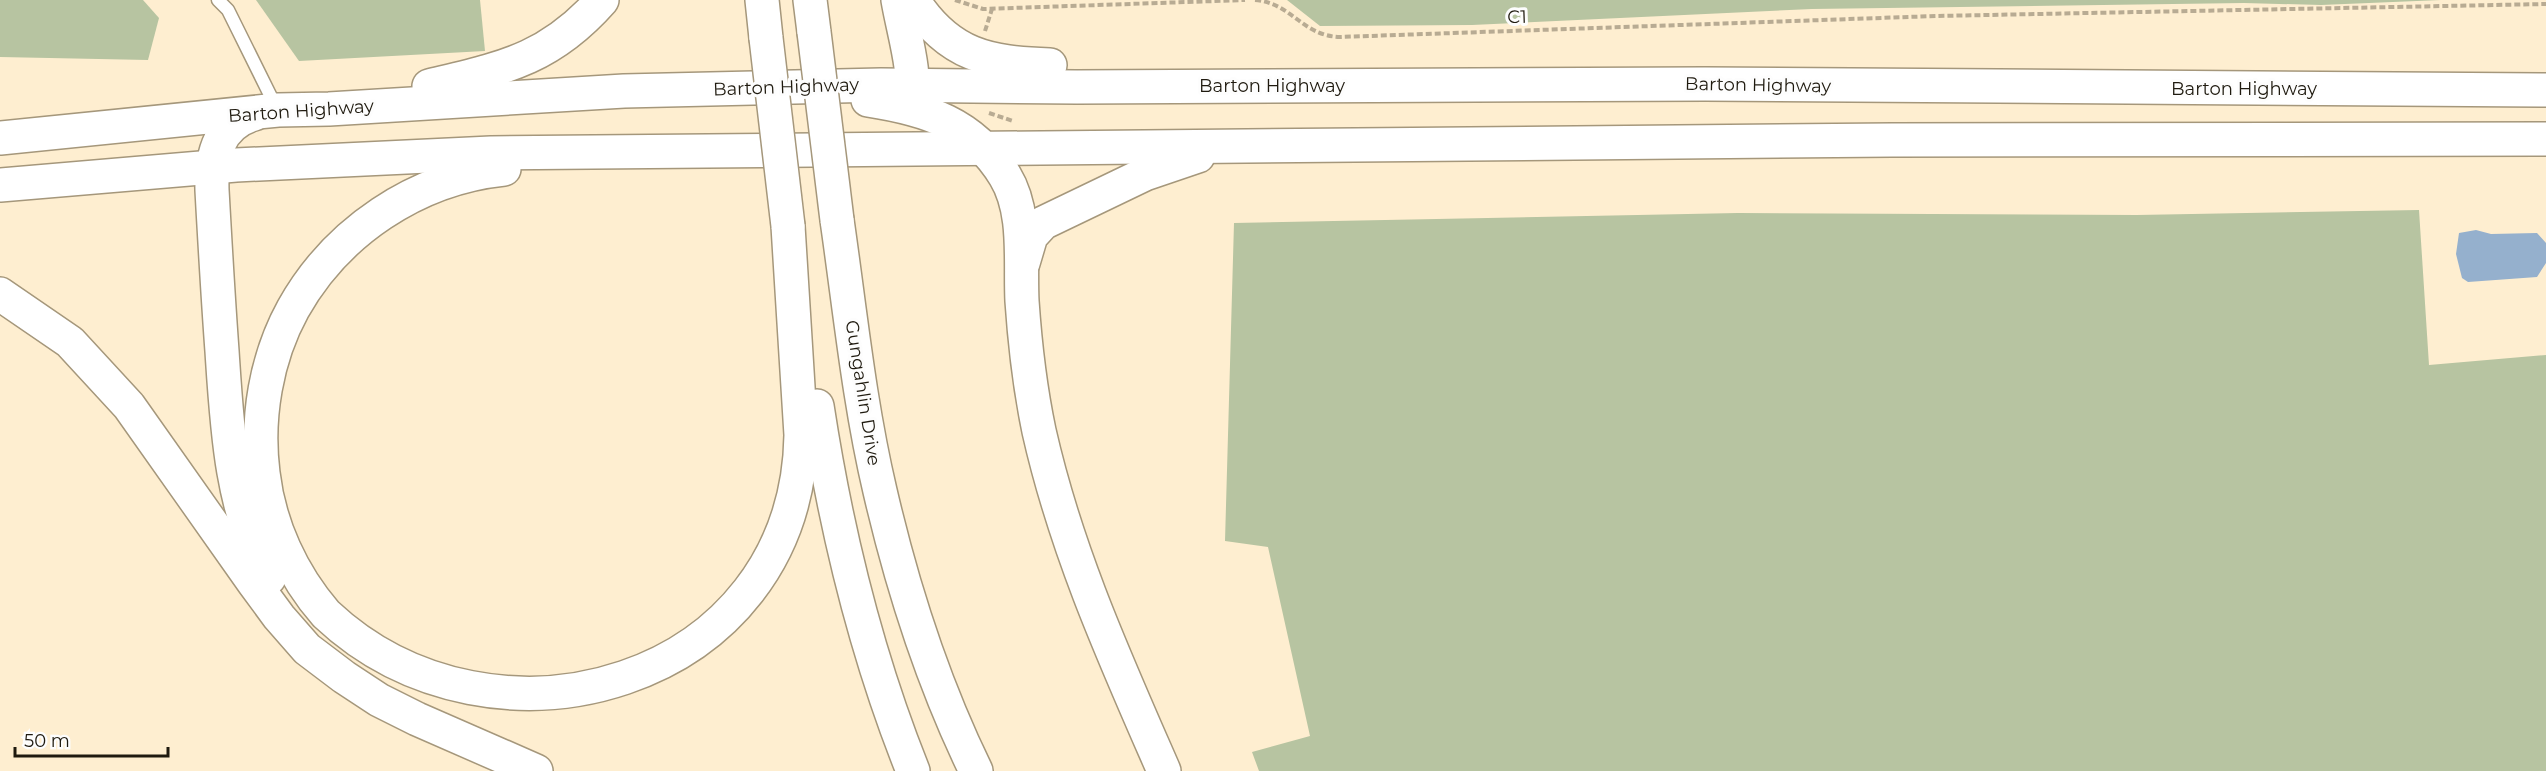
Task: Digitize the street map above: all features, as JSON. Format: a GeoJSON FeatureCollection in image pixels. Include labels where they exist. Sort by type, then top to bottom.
{"type":"FeatureCollection","features":[{"type":"Feature","properties":{"kind":"highway"},"geometry":{"type":"LineString","coordinates":[[343,107],[469,77],[519,62],[564,36],[602,0]]}},
{"type":"Feature","properties":{"kind":"highway"},"geometry":{"type":"LineString","coordinates":[[762,0],[788,226],[832,502],[875,660],[913,771]]}},
{"type":"Feature","properties":{"kind":"highway","name":"Gungahlin Drive"},"geometry":{"type":"LineString","coordinates":[[810,0],[861,393],[880,491],[930,660],[962,743],[976,771]]}},
{"type":"Feature","properties":{"kind":"highway"},"geometry":{"type":"LineString","coordinates":[[864,148],[890,137],[902,125],[912,97],[898,0]]}},
{"type":"Feature","properties":{"kind":"highway"},"geometry":{"type":"LineString","coordinates":[[913,0],[935,26],[972,53],[1010,64],[1462,73],[1705,84]]}},
{"type":"Feature","properties":{"kind":"highway","name":"Barton Highway"},"geometry":{"type":"LineString","coordinates":[[0,138],[270,111],[624,91],[780,88],[912,97],[964,86],[1705,84],[2546,90]]}},
{"type":"Feature","properties":{"kind":"highway"},"geometry":{"type":"LineString","coordinates":[[912,97],[980,147],[1004,174],[1015,201],[1020,235],[1021,283],[1032,392],[1046,458],[1063,521],[1082,578],[1164,771]]}},
{"type":"Feature","properties":{"kind":"highway"},"geometry":{"type":"LineString","coordinates":[[270,111],[247,116],[232,125],[219,142],[212,167],[225,397],[234,471],[243,514],[259,559],[271,582],[290,611],[344,677]]}},
{"type":"Feature","properties":{"kind":"highway"},"geometry":{"type":"LineString","coordinates":[[0,185],[212,167],[474,154],[747,149],[1892,140],[2546,139]]}},
{"type":"Feature","properties":{"kind":"highway"},"geometry":{"type":"LineString","coordinates":[[1021,283],[1029,241],[1043,223],[1152,171],[1228,146]]}},
{"type":"Feature","properties":{"kind":"highway"},"geometry":{"type":"LineString","coordinates":[[747,149],[673,165],[509,169],[464,176],[427,188],[392,206],[367,223],[331,256],[303,292],[285,326],[268,374],[261,439],[264,485],[273,520],[298,575],[320,608],[352,641],[394,671],[434,690],[495,706],[561,707],[611,696],[656,677],[700,648],[735,614],[762,579],[784,531],[797,484],[801,435],[788,226]]}},
{"type":"Feature","properties":{"kind":"highway"},"geometry":{"type":"LineString","coordinates":[[0,294],[70,342],[129,406],[279,617],[307,649],[344,677],[379,699],[417,719],[536,771]]}},
{"type":"Feature","properties":{"kind":"lane"},"geometry":{"type":"LineString","coordinates":[[218,0],[233,19],[270,111]]}},
{"type":"Feature","properties":{"kind":"path"},"geometry":{"type":"LineString","coordinates":[[955,0],[976,8],[992,9],[1245,0]]}},
{"type":"Feature","properties":{"kind":"path","name":"C1"},"geometry":{"type":"LineString","coordinates":[[1255,0],[1279,6],[1315,32],[1340,36],[1924,16],[2546,4]]}},
{"type":"Feature","properties":{"kind":"path"},"geometry":{"type":"LineString","coordinates":[[972,53],[980,41],[992,9]]}},
{"type":"Feature","properties":{"kind":"path"},"geometry":{"type":"LineString","coordinates":[[964,86],[969,106],[1015,121]]}},
{"type":"Feature","properties":{"kind":"green space"},"geometry":{"type":"Polygon","coordinates":[[[0,0],[143,0],[159,18],[148,60],[0,57],[0,0]]]}},
{"type":"Feature","properties":{"kind":"green space"},"geometry":{"type":"Polygon","coordinates":[[[256,0],[480,0],[485,51],[299,61],[256,0]]]}},
{"type":"Feature","properties":{"kind":"green space"},"geometry":{"type":"Polygon","coordinates":[[[1287,0],[2441,0],[2321,5],[2244,3],[1812,9],[1472,25],[1320,26],[1287,0]]]}},
{"type":"Feature","properties":{"kind":"green space"},"geometry":{"type":"Polygon","coordinates":[[[2419,210],[2429,365],[2546,355],[2546,771],[1259,771],[1252,752],[1310,736],[1268,547],[1225,541],[1234,223],[1738,213],[2137,215],[2419,210]]]}},
{"type":"Feature","properties":{"kind":"water"},"geometry":{"type":"Polygon","coordinates":[[[2476,230],[2491,234],[2537,233],[2546,243],[2546,263],[2537,277],[2468,282],[2462,278],[2456,254],[2459,233],[2476,230]]]}}]}
